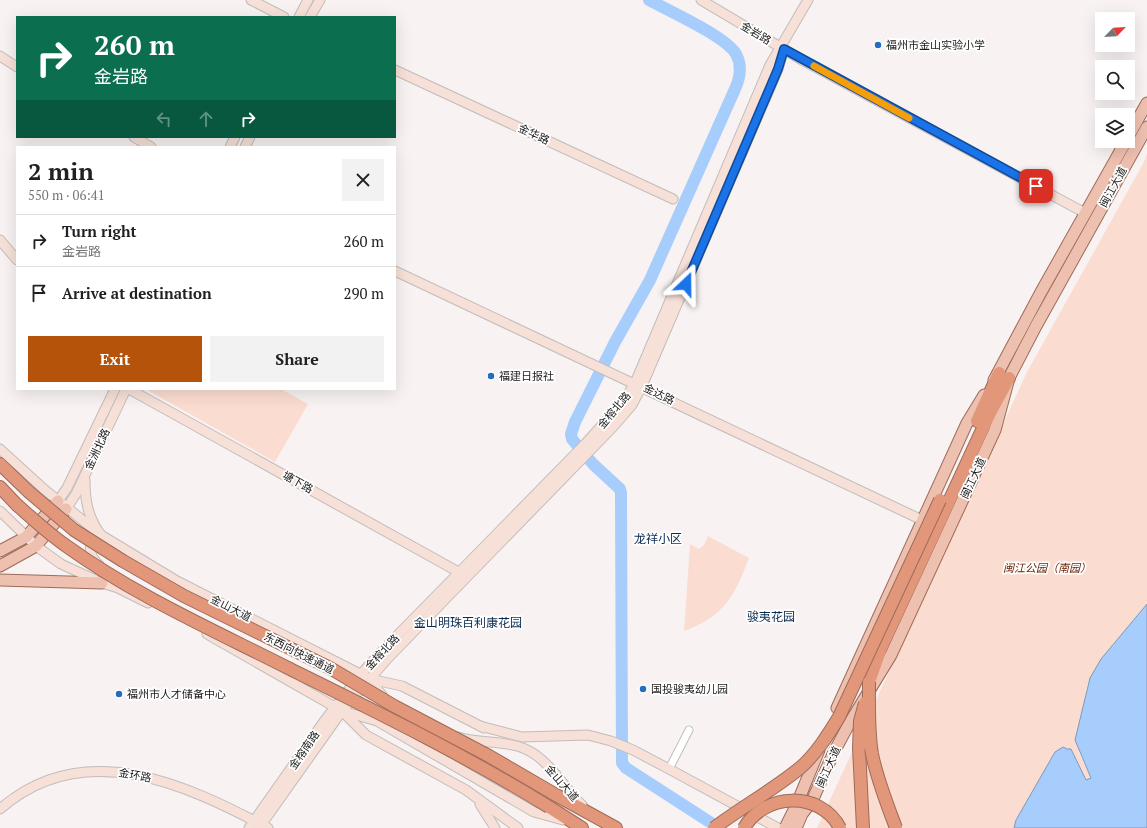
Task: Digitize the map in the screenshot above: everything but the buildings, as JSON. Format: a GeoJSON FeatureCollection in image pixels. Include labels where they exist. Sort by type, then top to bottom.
{"type":"FeatureCollection","features":[{"type":"Feature","properties":{"kind":"highway"},"geometry":{"type":"LineString","coordinates":[[714,828],[774,788],[801,767],[824,741],[839,717],[1004,375]]}},
{"type":"Feature","properties":{"kind":"highway","name":"东西向快速通道"},"geometry":{"type":"LineString","coordinates":[[0,464],[29,492],[74,530],[123,561],[184,596],[330,668],[394,706],[489,756],[613,826]]}},
{"type":"Feature","properties":{"kind":"highway","name":"东西向快速通道"},"geometry":{"type":"LineString","coordinates":[[0,488],[17,506],[64,545],[114,577],[175,612],[388,717],[469,760],[581,827]]}},
{"type":"Feature","properties":{"kind":"highway"},"geometry":{"type":"LineString","coordinates":[[863,828],[859,748],[860,721],[869,682],[881,648],[944,502]]}},
{"type":"Feature","properties":{"kind":"highway"},"geometry":{"type":"LineString","coordinates":[[869,682],[872,755],[879,781],[896,828]]}},
{"type":"Feature","properties":{"kind":"highway"},"geometry":{"type":"LineString","coordinates":[[744,828],[750,818],[765,807],[784,800],[803,800],[822,809],[840,828]]}},
{"type":"Feature","properties":{"kind":"main road"},"geometry":{"type":"LineString","coordinates":[[251,0],[282,16]]}},
{"type":"Feature","properties":{"kind":"main road"},"geometry":{"type":"LineString","coordinates":[[300,16],[308,0]]}},
{"type":"Feature","properties":{"kind":"main road"},"geometry":{"type":"LineString","coordinates":[[311,16],[320,0]]}},
{"type":"Feature","properties":{"kind":"main road","name":"金岩路"},"geometry":{"type":"LineString","coordinates":[[701,0],[782,48],[1086,213]]}},
{"type":"Feature","properties":{"kind":"main road","name":"金榕北路"},"geometry":{"type":"LineString","coordinates":[[362,674],[463,574],[588,446],[638,384],[778,69],[782,48],[808,0]]}},
{"type":"Feature","properties":{"kind":"main road"},"geometry":{"type":"LineString","coordinates":[[0,56],[16,67]]}},
{"type":"Feature","properties":{"kind":"main road","name":"金华路"},"geometry":{"type":"LineString","coordinates":[[396,70],[673,199]]}},
{"type":"Feature","properties":{"kind":"main road"},"geometry":{"type":"LineString","coordinates":[[1135,124],[1147,102]]}},
{"type":"Feature","properties":{"kind":"main road","name":"闽江大道"},"geometry":{"type":"LineString","coordinates":[[785,828],[796,806],[855,666],[967,423],[1004,375],[1036,326],[1147,127]]}},
{"type":"Feature","properties":{"kind":"main road"},"geometry":{"type":"LineString","coordinates":[[136,138],[149,146]]}},
{"type":"Feature","properties":{"kind":"main road","name":"闽江大道"},"geometry":{"type":"LineString","coordinates":[[796,828],[802,814],[812,801],[834,752],[849,724],[891,655],[995,430],[1004,375],[1041,292],[1122,148]]}},
{"type":"Feature","properties":{"kind":"main road"},"geometry":{"type":"LineString","coordinates":[[0,240],[16,259]]}},
{"type":"Feature","properties":{"kind":"main road","name":"金达路"},"geometry":{"type":"LineString","coordinates":[[396,271],[638,384],[922,520]]}},
{"type":"Feature","properties":{"kind":"main road","name":"金洲北路"},"geometry":{"type":"LineString","coordinates":[[58,501],[67,488],[115,390]]}},
{"type":"Feature","properties":{"kind":"main road","name":"金洲北路"},"geometry":{"type":"LineString","coordinates":[[66,509],[84,477],[127,390]]}},
{"type":"Feature","properties":{"kind":"main road","name":"塘下路"},"geometry":{"type":"LineString","coordinates":[[129,390],[463,574]]}},
{"type":"Feature","properties":{"kind":"main road","name":"金山大道"},"geometry":{"type":"LineString","coordinates":[[0,448],[66,509],[101,535],[177,581],[362,674],[370,679],[389,705],[433,729],[463,738],[518,746],[537,756],[554,771],[568,793],[590,814]]}},
{"type":"Feature","properties":{"kind":"main road"},"geometry":{"type":"LineString","coordinates":[[84,477],[87,510],[95,527],[101,535],[91,543],[89,550],[92,558],[118,588]]}},
{"type":"Feature","properties":{"kind":"main road"},"geometry":{"type":"LineString","coordinates":[[0,551],[26,537],[58,501]]}},
{"type":"Feature","properties":{"kind":"main road"},"geometry":{"type":"LineString","coordinates":[[0,566],[36,546],[66,509]]}},
{"type":"Feature","properties":{"kind":"main road"},"geometry":{"type":"LineString","coordinates":[[0,511],[36,546],[61,564],[102,583],[118,588],[211,636],[339,709],[377,721],[534,812],[557,817],[581,827]]}},
{"type":"Feature","properties":{"kind":"main road","name":"金榕北路"},"geometry":{"type":"LineString","coordinates":[[370,679],[463,574]]}},
{"type":"Feature","properties":{"kind":"main road"},"geometry":{"type":"LineString","coordinates":[[0,580],[102,583]]}},
{"type":"Feature","properties":{"kind":"main road","name":"金榕南路"},"geometry":{"type":"LineString","coordinates":[[258,826],[362,674]]}},
{"type":"Feature","properties":{"kind":"main road"},"geometry":{"type":"LineString","coordinates":[[370,679],[402,686],[518,746]]}},
{"type":"Feature","properties":{"kind":"main road","name":"金榕南路"},"geometry":{"type":"LineString","coordinates":[[339,709],[370,679]]}},
{"type":"Feature","properties":{"kind":"main road"},"geometry":{"type":"LineString","coordinates":[[339,709],[366,735],[466,790],[518,828]]}},
{"type":"Feature","properties":{"kind":"main road"},"geometry":{"type":"LineString","coordinates":[[480,726],[522,737],[588,735],[611,741],[633,750],[707,788],[728,802],[778,828]]}},
{"type":"Feature","properties":{"kind":"main road","name":"金环路"},"geometry":{"type":"LineString","coordinates":[[0,809],[24,792],[57,777],[79,772],[116,771],[144,775],[171,784],[207,798],[258,826]]}},
{"type":"Feature","properties":{"kind":"main road"},"geometry":{"type":"LineString","coordinates":[[466,790],[483,807],[495,828]]}},
{"type":"Feature","properties":{"kind":"main road"},"geometry":{"type":"LineString","coordinates":[[728,802],[744,816],[752,828]]}},
{"type":"Feature","properties":{"kind":"street"},"geometry":{"type":"LineString","coordinates":[[669,769],[689,730]]}},
{"type":"Feature","properties":{"kind":"green space","name":"闽江公园（南园）"},"geometry":{"type":"Polygon","coordinates":[[[1147,153],[1147,604],[1101,659],[1090,678],[1086,690],[1079,753],[1091,778],[1086,780],[1071,749],[1030,798],[1014,828],[817,828],[1027,372],[1144,162],[1147,153]]]}},
{"type":"Feature","properties":{"kind":"green space"},"geometry":{"type":"Polygon","coordinates":[[[283,390],[308,404],[275,462],[149,391],[283,390]]]}},
{"type":"Feature","properties":{"kind":"green space"},"geometry":{"type":"Polygon","coordinates":[[[708,536],[749,558],[733,594],[718,612],[709,619],[684,631],[690,544],[699,549],[704,545],[708,536]]]}},
{"type":"Feature","properties":{"kind":"water"},"geometry":{"type":"Polygon","coordinates":[[[1147,604],[1147,828],[1014,828],[1016,820],[1055,752],[1063,747],[1071,749],[1086,780],[1091,778],[1075,740],[1090,678],[1101,659],[1147,604]]]}},
{"type":"Feature","properties":{"kind":"waterway"},"geometry":{"type":"LineString","coordinates":[[649,0],[709,32],[730,47],[738,58],[740,67],[739,76],[735,89],[650,280],[615,342],[575,422],[571,434],[572,439],[593,464],[620,489],[621,493],[622,763],[626,768],[719,828]]}},
{"type":"Feature","properties":{"kind":"slow traffic"},"geometry":{"type":"LineString","coordinates":[[814,66],[909,118]]}},
{"type":"Feature","properties":{"kind":"place","name":"福州市金山实验小学"},"geometry":{"type":"Point","coordinates":[878,45]}},
{"type":"Feature","properties":{"kind":"place","name":"福建日报社"},"geometry":{"type":"Point","coordinates":[491,376]}},
{"type":"Feature","properties":{"kind":"place","name":"国投骏夷幼儿园"},"geometry":{"type":"Point","coordinates":[643,689]}},
{"type":"Feature","properties":{"kind":"place","name":"福州市人才储备中心"},"geometry":{"type":"Point","coordinates":[119,694]}},
{"type":"Feature","properties":{"kind":"district","name":"龙祥小区"},"geometry":{"type":"Point","coordinates":[658,538]}},
{"type":"Feature","properties":{"kind":"district","name":"骏夷花园"},"geometry":{"type":"Point","coordinates":[771,616]}},
{"type":"Feature","properties":{"kind":"district","name":"金山明珠百利康花园"},"geometry":{"type":"Point","coordinates":[468,622]}},
{"type":"Feature","properties":{"kind":"route"},"geometry":{"type":"LineString","coordinates":[[686,284],[778,69],[784,49],[1036,186]]}}]}
